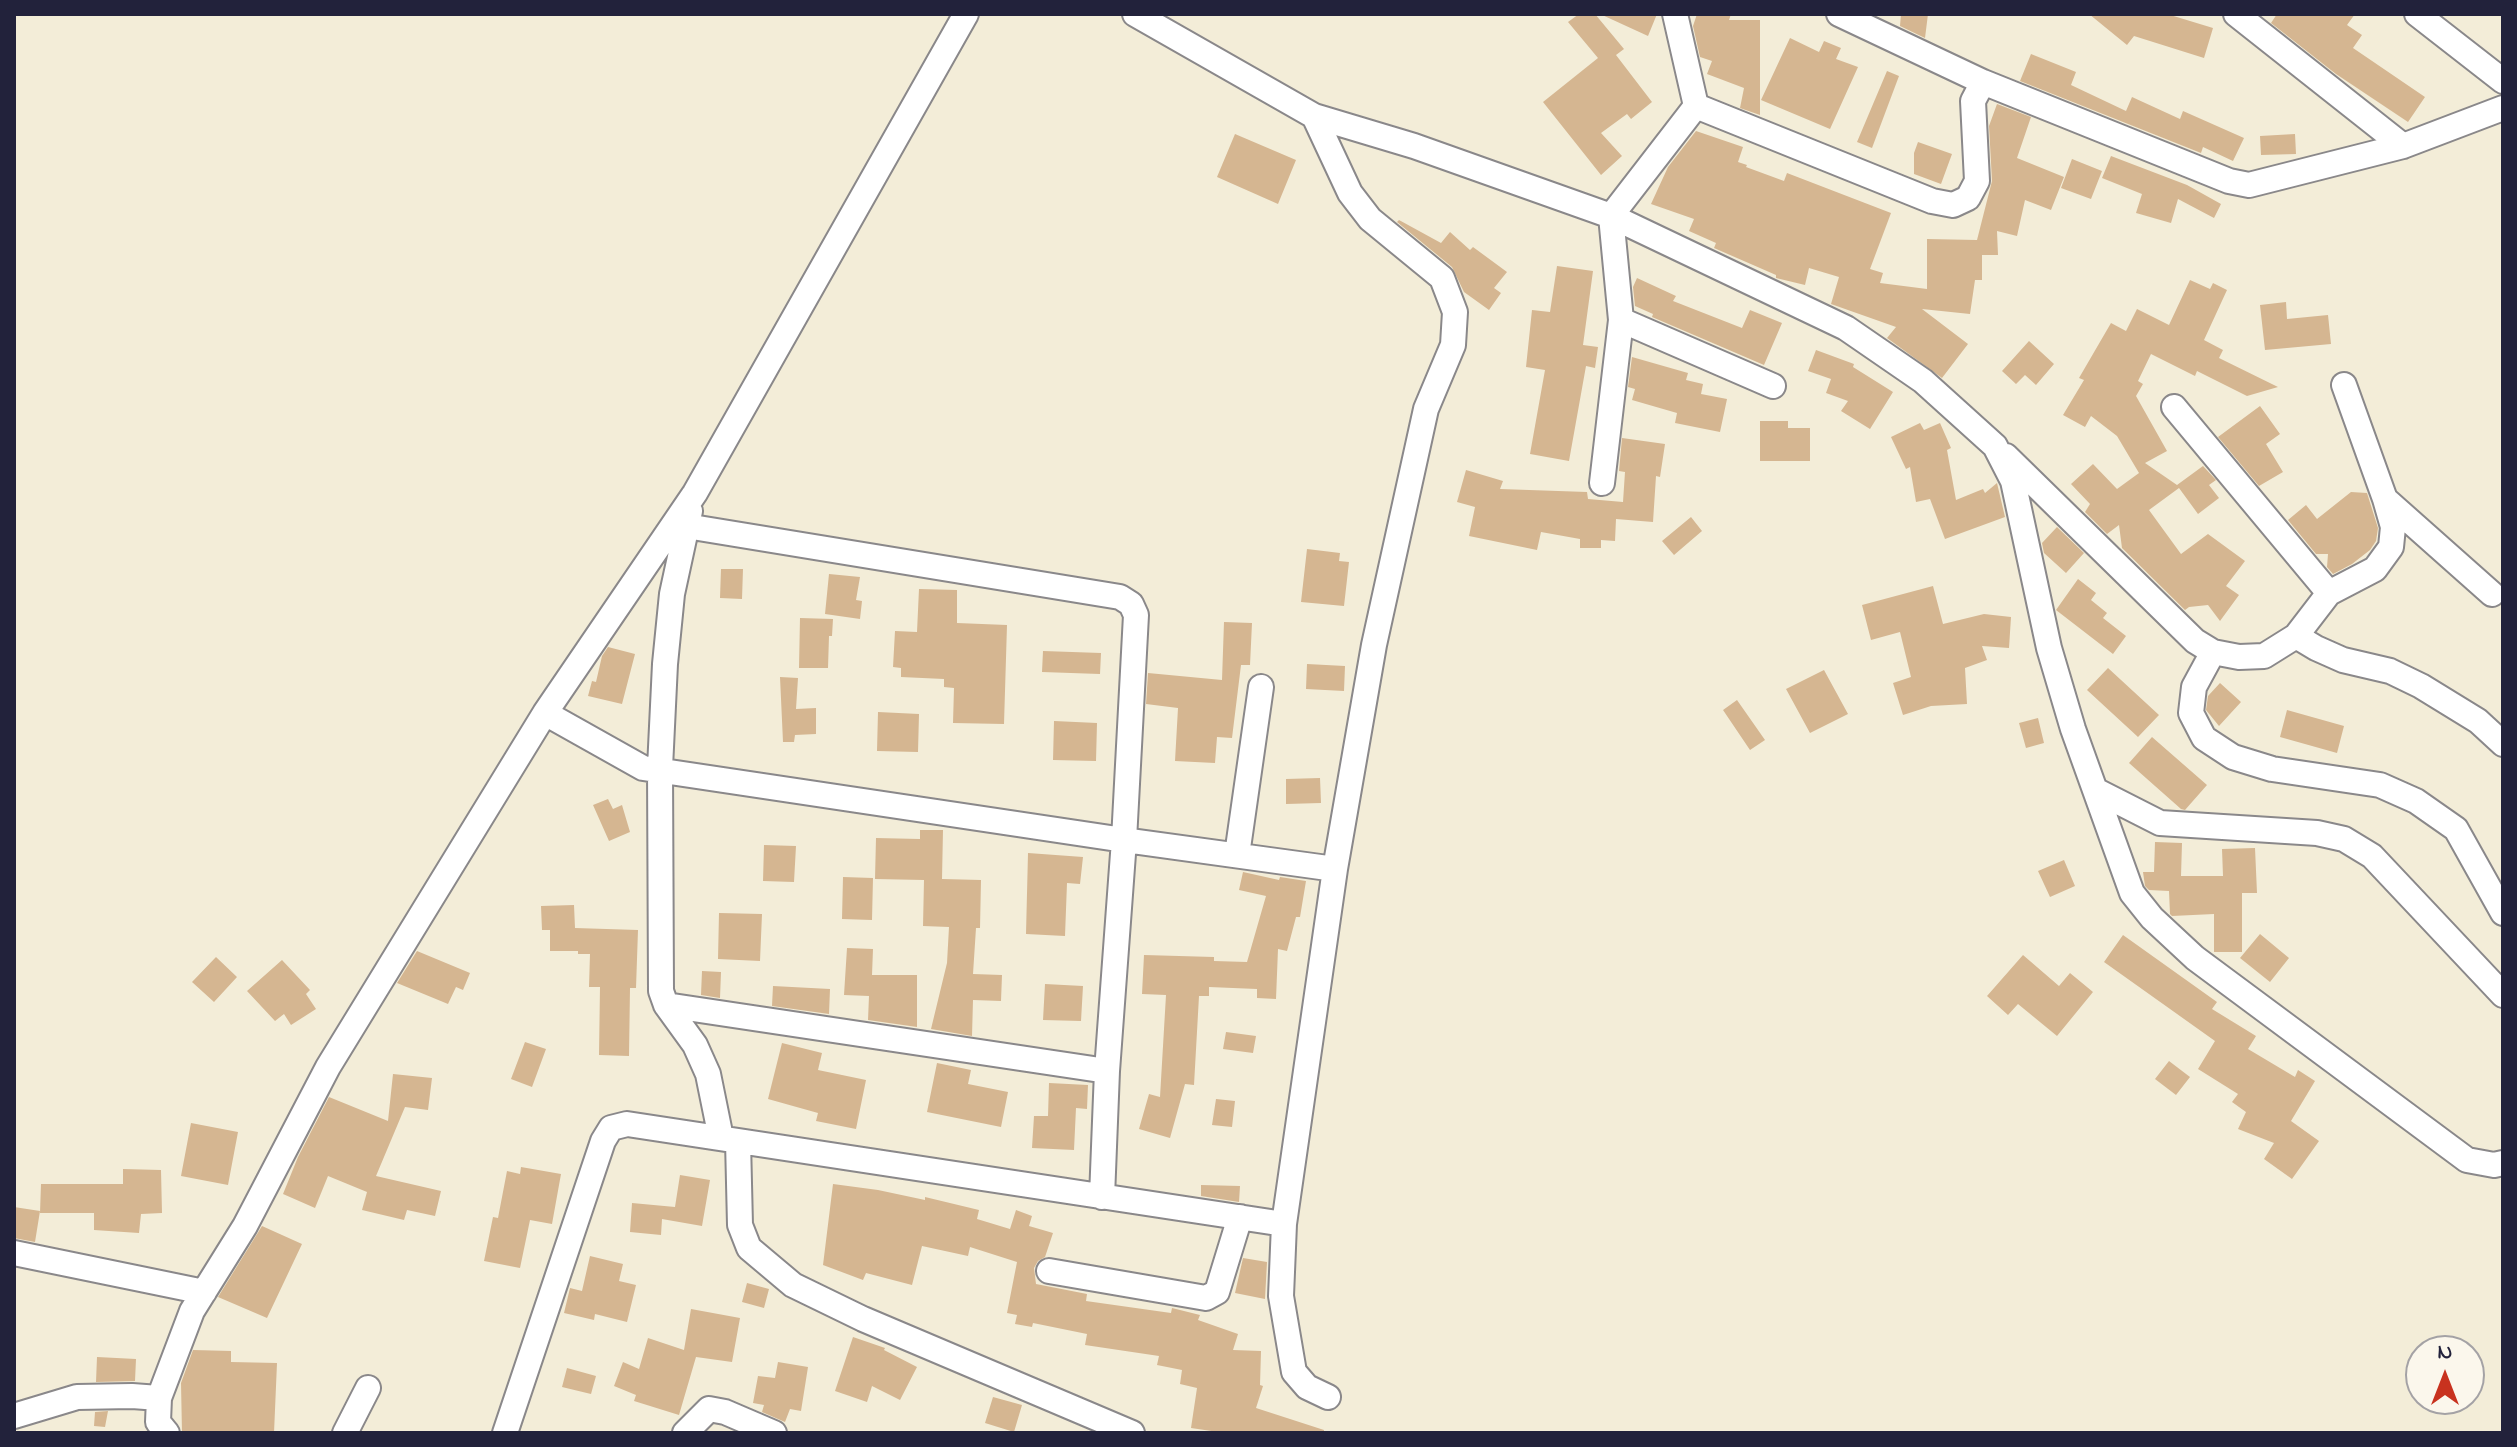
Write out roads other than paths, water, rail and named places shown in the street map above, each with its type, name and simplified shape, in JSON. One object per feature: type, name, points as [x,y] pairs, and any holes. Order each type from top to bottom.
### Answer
[{"type":"street","points":[[167,1433],[158,1422],[159,1398],[192,1311],[245,1226],[328,1067],[545,713],[695,493],[966,14]]},
{"type":"street","points":[[1135,14],[1314,116],[1414,146],[1611,216],[1846,328],[1923,381],[1995,446],[2195,641],[2213,652],[2239,657],[2264,656],[2296,636],[2329,593],[2375,569],[2391,547],[2393,527],[2385,499],[2344,385]]},
{"type":"street","points":[[1675,14],[1696,106]]},
{"type":"street","points":[[1839,14],[1983,82],[2229,181],[2249,185],[2403,146],[2503,108]]},
{"type":"street","points":[[2236,14],[2403,146]]},
{"type":"street","points":[[2417,14],[2503,81]]},
{"type":"street","points":[[1696,106],[1932,201],[1953,205],[1968,198],[1977,181],[1973,101],[1983,82]]},
{"type":"street","points":[[1602,483],[1621,320],[1611,216],[1696,106]]},
{"type":"street","points":[[1314,116],[1350,193],[1370,219],[1442,278],[1455,312],[1453,345],[1426,409],[1374,645],[1335,869],[1284,1224],[1281,1296],[1294,1372],[1307,1387],[1328,1397]]},
{"type":"street","points":[[1621,320],[1773,386]]},
{"type":"street","points":[[2174,407],[2329,593]]},
{"type":"street","points":[[1995,446],[2013,481],[2049,648],[2073,729],[2132,893],[2152,918],[2195,958],[2467,1160],[2494,1165],[2503,1163]]},
{"type":"street","points":[[695,493],[672,594],[665,664],[660,768],[661,991],[666,1005],[695,1045],[708,1074],[730,1140],[740,1225],[749,1248],[793,1285],[863,1319],[1132,1433]]},
{"type":"street","points":[[2385,499],[2492,594]]},
{"type":"street","points":[[686,526],[1120,597],[1131,604],[1136,615],[1102,1197]]},
{"type":"street","points":[[2296,636],[2343,660],[2390,671],[2421,686],[2478,721],[2503,744]]},
{"type":"street","points":[[2213,652],[2194,687],[2191,713],[2204,738],[2233,757],[2272,769],[2380,785],[2416,801],[2456,829],[2503,913]]},
{"type":"street","points":[[1237,855],[1261,687]]},
{"type":"street","points":[[545,713],[643,768],[660,768],[1124,840],[1335,869]]},
{"type":"street","points":[[2097,791],[2160,823],[2317,833],[2344,839],[2372,856],[2503,995]]},
{"type":"street","points":[[666,1005],[1107,1071]]},
{"type":"street","points":[[505,1433],[603,1141],[611,1128],[627,1124],[1284,1224]]},
{"type":"street","points":[[1049,1271],[1206,1298],[1217,1292],[1240,1217]]},
{"type":"street","points":[[14,1253],[204,1292]]},
{"type":"street","points":[[345,1433],[368,1388]]},
{"type":"street","points":[[14,1416],[77,1397],[159,1398]]},
{"type":"street","points":[[685,1433],[709,1409],[725,1412],[774,1433]]}]
